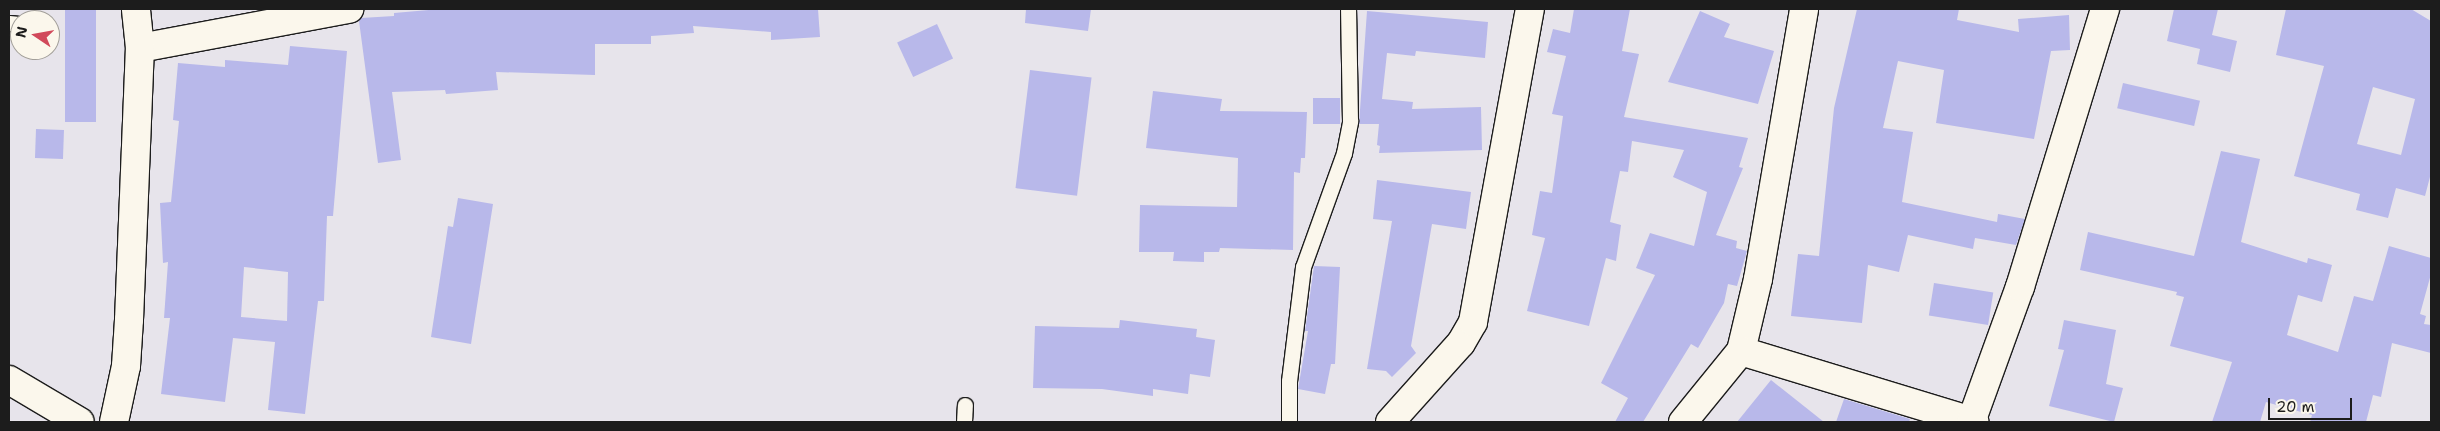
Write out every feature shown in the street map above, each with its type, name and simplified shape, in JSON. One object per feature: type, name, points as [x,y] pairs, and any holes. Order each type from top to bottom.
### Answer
[{"type":"street","points":[[114,422],[128,338],[140,48],[136,9]]},
{"type":"street","points":[[140,48],[291,15],[349,9]]},
{"type":"street","points":[[1390,422],[1461,343],[1473,322],[1530,9]]},
{"type":"street","points":[[1683,422],[1741,351],[1758,279],[1804,9]]},
{"type":"street","points":[[1741,351],[1972,421],[2020,287],[2105,9]]},
{"type":"street","points":[[9,380],[80,422]]},
{"type":"lane","points":[[1289,422],[1289,381],[1303,267],[1344,154],[1350,121],[1348,9]]},
{"type":"lane","points":[[964,422],[965,406]]},
{"type":"building","points":[[65,9],[96,9],[96,122],[65,122]]},
{"type":"building","points":[[440,9],[818,9],[820,37],[771,40],[771,32],[693,26],[694,33],[651,36],[651,44],[595,44],[595,75],[496,72],[498,90],[446,94],[445,90],[392,92],[401,160],[378,163],[359,21],[361,18],[394,16],[394,13]]},
{"type":"building","points":[[1026,9],[1091,9],[1088,31],[1025,23]]},
{"type":"building","points":[[1574,9],[1630,9],[1622,51],[1639,54],[1624,117],[1748,138],[1739,167],[1743,168],[1716,235],[1737,241],[1736,248],[1747,251],[1737,286],[1728,284],[1724,303],[1698,348],[1691,344],[1643,422],[1615,422],[1628,398],[1601,383],[1655,275],[1636,268],[1650,233],[1694,246],[1707,192],[1673,177],[1684,150],[1632,141],[1628,172],[1620,171],[1610,222],[1621,225],[1616,261],[1606,258],[1589,326],[1527,311],[1545,238],[1532,235],[1540,191],[1552,193],[1563,116],[1552,114],[1566,56],[1547,52],[1553,29],[1570,33]]},
{"type":"building","points":[[1857,9],[1959,9],[1957,20],[2019,32],[2018,19],[2069,15],[2070,50],[2051,51],[2034,139],[1936,123],[1944,70],[1898,61],[1883,128],[1913,132],[1902,202],[1997,222],[1998,214],[2025,219],[2016,245],[1975,238],[1973,249],[1908,235],[1899,272],[1868,265],[1862,323],[1791,316],[1798,254],[1819,256],[1834,108]]},
{"type":"building","points":[[2174,9],[2218,9],[2212,35],[2237,41],[2230,72],[2197,64],[2200,49],[2167,41]]},
{"type":"building","points":[[2286,9],[2411,9],[2431,21],[2431,173],[2425,196],[2396,188],[2388,218],[2356,210],[2360,194],[2294,176],[2324,66],[2276,55]],"holes":[[[2373,87],[2415,99],[2401,155],[2357,144]]]},
{"type":"building","points":[[1367,11],[1488,22],[1485,58],[1416,51],[1415,56],[1387,53],[1382,99],[1413,102],[1412,109],[1481,107],[1482,150],[1379,153],[1380,146],[1377,145],[1379,124],[1359,124]]},
{"type":"building","points":[[1700,11],[1730,24],[1724,37],[1774,51],[1758,104],[1668,82]]},
{"type":"building","points":[[937,24],[953,58],[913,77],[897,43]]},
{"type":"building","points":[[290,46],[347,51],[333,216],[327,216],[324,301],[318,301],[305,414],[268,410],[275,342],[233,338],[225,402],[161,394],[170,318],[164,318],[168,262],[163,263],[160,203],[171,202],[179,121],[173,120],[178,63],[225,67],[225,60],[288,65]],"holes":[[[244,267],[288,272],[287,321],[241,317]]]},
{"type":"building","points":[[1030,70],[1092,78],[1077,196],[1015,188]]},
{"type":"building","points":[[2123,83],[2200,101],[2194,126],[2117,108]]},
{"type":"building","points":[[1153,91],[1222,99],[1220,111],[1307,112],[1305,158],[1301,158],[1300,173],[1294,172],[1293,250],[1220,248],[1219,252],[1204,252],[1204,262],[1173,261],[1174,252],[1139,252],[1140,205],[1237,207],[1238,158],[1146,148]]},
{"type":"building","points":[[1313,98],[1340,98],[1340,124],[1313,124]]},
{"type":"building","points":[[36,129],[64,130],[63,159],[35,158]]},
{"type":"building","points":[[2221,151],[2260,159],[2241,242],[2307,263],[2308,258],[2332,265],[2322,302],[2298,295],[2287,335],[2338,352],[2354,296],[2373,301],[2389,246],[2431,258],[2431,274],[2420,314],[2426,316],[2424,324],[2431,325],[2431,353],[2392,343],[2381,397],[2373,395],[2366,422],[2310,422],[2312,415],[2266,402],[2260,422],[2212,422],[2232,362],[2170,346],[2184,297],[2176,295],[2177,292],[2080,270],[2088,232],[2194,256]]},
{"type":"building","points":[[1377,180],[1471,192],[1466,229],[1432,224],[1411,346],[1416,353],[1392,377],[1386,371],[1367,369],[1392,221],[1373,219]]},
{"type":"building","points":[[458,198],[493,204],[471,344],[431,337],[448,226],[453,227]]},
{"type":"building","points":[[1314,266],[1340,267],[1335,364],[1331,364],[1325,394],[1298,389],[1308,331],[1305,331]]},
{"type":"building","points":[[1934,283],[1993,292],[1988,325],[1929,316]]},
{"type":"building","points":[[1120,320],[1197,329],[1196,337],[1215,340],[1210,377],[1190,374],[1188,394],[1153,389],[1153,396],[1102,389],[1033,388],[1035,326],[1119,328]]},
{"type":"building","points":[[2064,320],[2116,330],[2106,384],[2123,388],[2114,422],[2049,406],[2064,350],[2058,349]]},
{"type":"building","points":[[1771,380],[1824,422],[1737,422]]},
{"type":"building","points":[[1844,399],[1910,419],[1909,422],[1836,422]]}]
